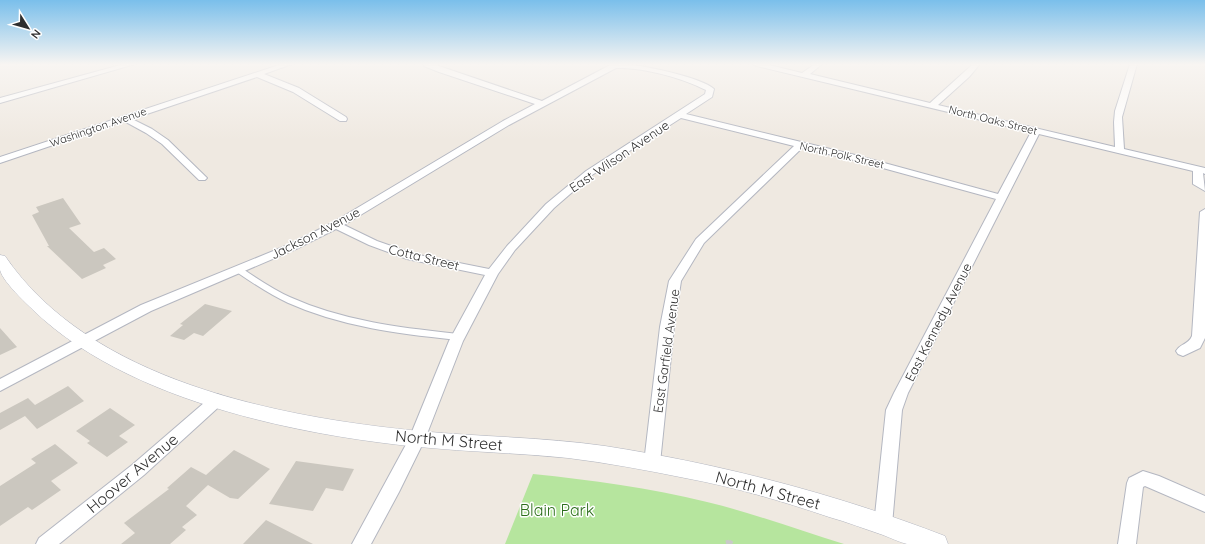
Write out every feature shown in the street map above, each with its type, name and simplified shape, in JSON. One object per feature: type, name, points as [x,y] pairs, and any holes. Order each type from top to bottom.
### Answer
[{"type":"street","points":[[0,101],[41,89]]},
{"type":"street","name":"Washington Avenue","points":[[0,160],[210,89]]},
{"type":"street","points":[[295,89],[343,119]]},
{"type":"street","points":[[499,89],[542,104]]},
{"type":"street","name":"Jackson Avenue","points":[[0,386],[146,308],[292,247],[336,225],[488,134],[570,89]]},
{"type":"street","name":"East Wilson Avenue","points":[[361,544],[393,487],[417,439],[458,337],[492,273],[528,228],[570,189],[616,155],[645,138],[709,95],[710,89]]},
{"type":"street","name":"North Oaks Street","points":[[863,89],[1202,170]]},
{"type":"street","points":[[932,106],[949,89]]},
{"type":"street","points":[[1119,151],[1121,137],[1118,123],[1119,113],[1126,89]]},
{"type":"street","name":"North Polk Street","points":[[680,115],[719,126],[859,158],[1002,198]]},
{"type":"street","points":[[124,118],[150,131],[165,142],[202,178]]},
{"type":"street","name":"East Kennedy Avenue","points":[[883,525],[894,410],[901,393],[1036,131]]},
{"type":"street","name":"East Garfield Avenue","points":[[652,463],[667,327],[675,281],[700,241],[800,145]]},
{"type":"street","points":[[1202,170],[1198,184],[1205,188]]},
{"type":"street","points":[[1183,351],[1195,345],[1199,336],[1205,212]]},
{"type":"street","name":"Cotta Street","points":[[336,225],[373,243],[411,257],[492,273]]},
{"type":"street","name":"North M Street","points":[[1,264],[33,301],[82,341],[133,370],[217,400],[268,415],[320,425],[417,439],[558,449],[652,463],[749,484],[818,503],[937,544]]},
{"type":"street","name":"Hoover Avenue","points":[[45,544],[138,470],[217,400]]},
{"type":"street","points":[[1127,544],[1135,483],[1143,478],[1205,504]]},
{"type":"lane","points":[[238,270],[254,282],[292,301],[332,316],[413,332],[458,337]]},
{"type":"path","points":[[728,544],[727,540],[734,544]]},
{"type":"green space","name":"Blain Park","points":[[533,474],[620,485],[686,497],[741,511],[844,544],[505,544]]},
{"type":"building","points":[[63,198],[81,224],[69,228],[94,252],[104,248],[116,259],[103,265],[106,268],[82,279],[47,246],[49,246],[32,215],[39,212],[36,207]]},
{"type":"building","points":[[205,304],[232,311],[203,336],[194,333],[184,340],[170,336],[183,325],[180,324]]},
{"type":"building","points":[[0,328],[17,347],[0,355]]},
{"type":"building","points":[[68,386],[84,401],[37,429],[25,416],[0,430],[0,413],[28,398],[35,405]]},
{"type":"building","points":[[110,408],[135,425],[119,436],[128,442],[107,457],[87,443],[90,441],[76,431]]},
{"type":"building","points":[[55,444],[78,463],[51,481],[61,490],[32,510],[28,507],[0,526],[0,486],[36,463],[31,459]]},
{"type":"building","points":[[234,450],[270,469],[238,499],[230,498],[208,485],[186,506],[197,515],[182,527],[186,530],[170,544],[121,544],[135,533],[124,523],[169,489],[167,488],[191,467],[206,475]]},
{"type":"building","points":[[296,461],[354,469],[343,491],[326,488],[313,511],[269,504]]},
{"type":"building","points":[[266,520],[313,544],[243,544]]}]
